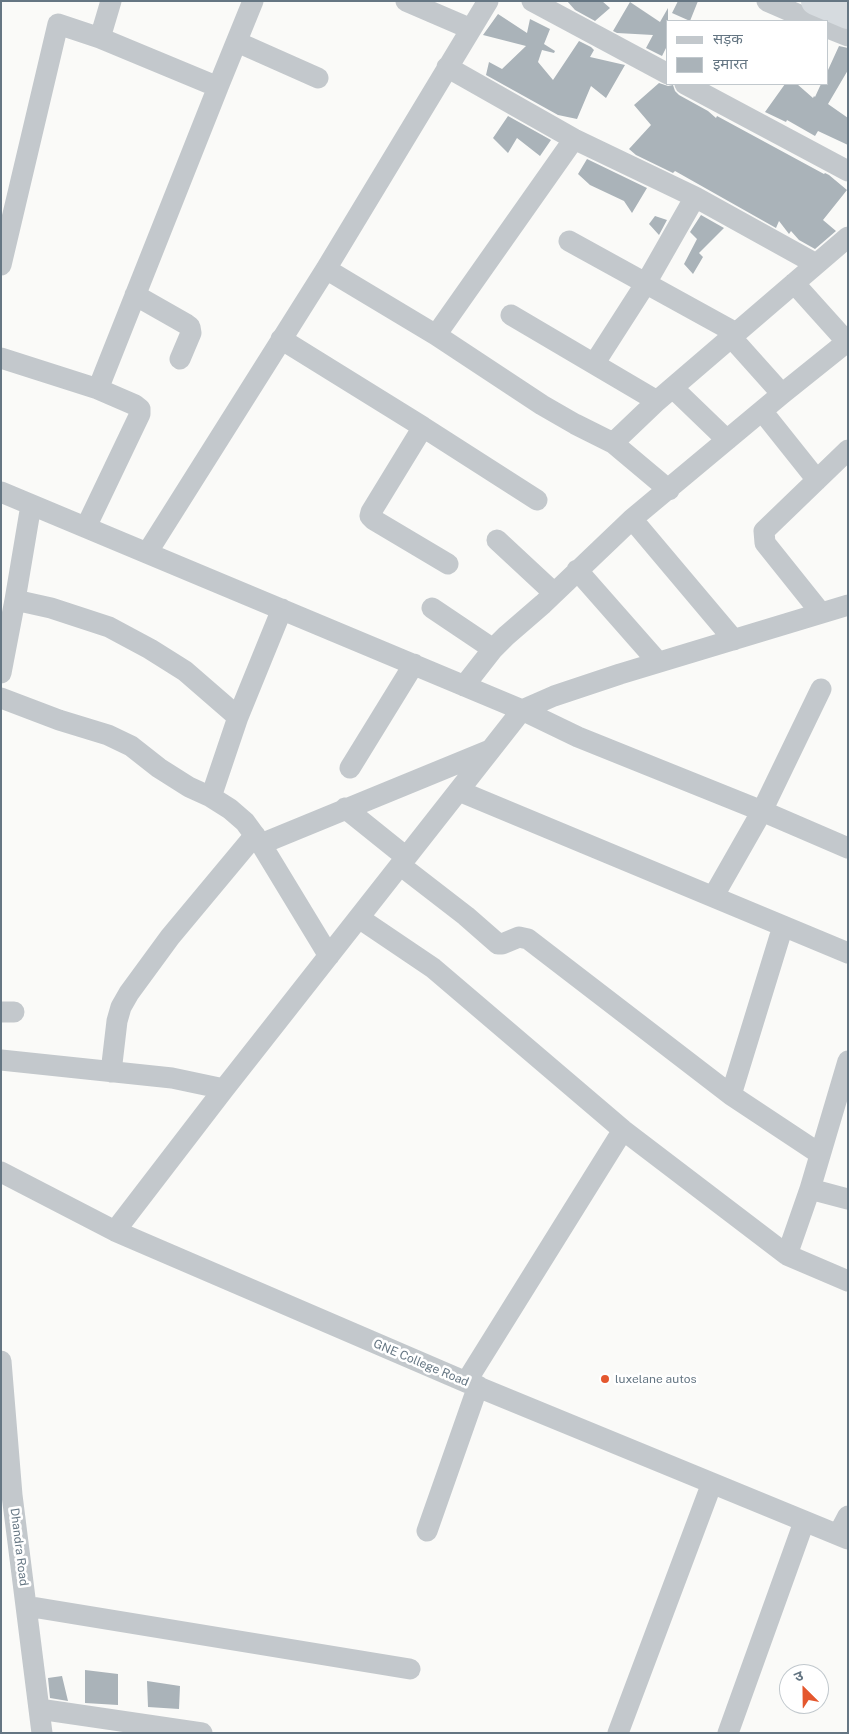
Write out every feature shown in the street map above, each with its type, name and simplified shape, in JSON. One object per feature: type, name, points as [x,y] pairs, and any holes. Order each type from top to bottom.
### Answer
[{"type":"highway","points":[[815,1],[848,15]]},
{"type":"street","points":[[100,38],[111,1]]},
{"type":"street","points":[[406,1],[471,28]]},
{"type":"street","points":[[147,552],[326,269],[488,1]]},
{"type":"street","points":[[532,1],[666,73]]},
{"type":"street","points":[[768,1],[811,20]]},
{"type":"street","points":[[98,389],[236,42],[247,3]]},
{"type":"street","points":[[1,265],[58,24],[100,38],[218,86]]},
{"type":"street","points":[[829,28],[848,36]]},
{"type":"street","points":[[236,42],[318,78]]},
{"type":"street","points":[[447,68],[574,139],[695,197],[816,264]]},
{"type":"street","points":[[688,85],[848,171]]},
{"type":"street","points":[[436,336],[574,139]]},
{"type":"street","points":[[594,364],[646,283],[695,197]]},
{"type":"street","points":[[613,443],[665,395],[848,237]]},
{"type":"street","points":[[569,241],[646,283],[734,335],[782,394]]},
{"type":"street","points":[[326,269],[542,404],[575,424],[613,443],[669,490]]},
{"type":"street","points":[[464,686],[493,649],[632,520],[762,410],[848,342],[794,283]]},
{"type":"street","points":[[135,295],[190,327],[191,333],[180,359]]},
{"type":"street","points":[[511,315],[594,364],[665,395],[727,440]]},
{"type":"street","points":[[281,339],[537,500]]},
{"type":"street","points":[[1,358],[98,389],[136,405],[140,409],[140,414],[86,527]]},
{"type":"street","points":[[762,410],[817,480]]},
{"type":"street","points":[[423,427],[370,516],[448,564]]},
{"type":"street","points":[[820,613],[766,543],[763,536],[768,526],[848,450]]},
{"type":"street","points":[[1,492],[414,664],[522,710],[578,737],[762,811],[848,848]]},
{"type":"street","points":[[1,673],[31,505]]},
{"type":"street","points":[[632,520],[734,640]]},
{"type":"street","points":[[497,540],[554,593]]},
{"type":"street","points":[[578,570],[658,662]]},
{"type":"street","points":[[15,600],[51,608],[109,628],[150,649],[185,671],[238,717]]},
{"type":"street","points":[[115,1231],[224,1089],[522,710],[554,696],[658,662],[848,605]]},
{"type":"street","points":[[432,608],[493,649]]},
{"type":"street","points":[[211,798],[238,717],[282,609]]},
{"type":"street","points":[[350,768],[414,664]]},
{"type":"street","points":[[713,897],[762,811],[821,689]]},
{"type":"street","points":[[1,698],[58,720],[108,735],[131,746],[159,768],[230,809],[245,822],[258,840],[329,956]]},
{"type":"street","points":[[111,1072],[117,1021],[121,1007],[129,993],[170,937],[258,840],[345,808],[490,750]]},
{"type":"street","points":[[459,791],[848,953]]},
{"type":"street","points":[[345,808],[498,944],[519,937],[528,939],[732,1095],[820,1154]]},
{"type":"street","points":[[359,918],[433,968],[623,1130],[787,1255],[848,1281]]},
{"type":"street","points":[[732,1095],[783,926]]},
{"type":"street","points":[[1,1060],[172,1078],[224,1089]]},
{"type":"street","points":[[787,1255],[844,1086],[848,1061]]},
{"type":"street","points":[[427,1531],[472,1384],[623,1130]]},
{"type":"street","name":"GNE College Road","points":[[1,1172],[115,1231],[472,1384],[843,1537]]},
{"type":"street","points":[[810,1189],[848,1199]]},
{"type":"street","name":"Dhandra Road","points":[[1,1361],[12,1495],[42,1733]]},
{"type":"street","points":[[618,1733],[712,1483]]},
{"type":"street","points":[[843,1537],[848,1516]]},
{"type":"street","points":[[728,1733],[804,1522]]},
{"type":"street","points":[[26,1606],[410,1669]]},
{"type":"street","points":[[39,1709],[202,1733]]},
{"type":"building","points":[[567,1],[602,1],[610,8],[595,21],[575,10]]},
{"type":"building","points":[[678,1],[698,1],[690,20],[672,13]]},
{"type":"building","points":[[630,2],[660,22],[668,8],[666,48],[662,56],[646,48],[653,35],[617,33],[613,31]]},
{"type":"building","points":[[498,14],[527,33],[530,19],[550,29],[544,44],[555,51],[554,53],[542,50],[538,62],[553,80],[579,41],[594,50],[590,57],[625,65],[606,98],[591,86],[577,119],[558,115],[486,75],[489,62],[502,69],[526,46],[483,35]]},
{"type":"building","points":[[839,46],[848,48],[848,70],[828,104],[848,118],[848,145],[818,131],[815,136],[787,120],[786,122],[765,112],[784,85],[798,85],[813,98],[815,97],[821,85],[829,85],[829,68]]},
{"type":"building","points":[[659,83],[668,86],[673,85],[679,95],[708,111],[716,118],[717,116],[829,175],[847,190],[823,220],[836,231],[815,249],[799,240],[791,231],[789,234],[779,221],[776,228],[675,171],[673,173],[636,155],[629,149],[651,125],[634,105]]},
{"type":"building","points":[[508,116],[551,140],[540,156],[517,138],[508,153],[493,138]]},
{"type":"building","points":[[587,159],[647,188],[632,213],[624,201],[590,185],[578,174]]},
{"type":"building","points":[[701,215],[724,228],[699,253],[703,257],[693,274],[684,264],[697,239],[690,232]]},
{"type":"building","points":[[655,216],[667,220],[659,235],[649,224]]},
{"type":"building","points":[[85,1670],[118,1674],[118,1705],[85,1703]]},
{"type":"building","points":[[62,1676],[68,1701],[50,1698],[48,1678]]},
{"type":"building","points":[[147,1681],[180,1686],[179,1709],[148,1707]]},
{"type":"place","name":"luxelane autos","points":[[605,1379]]}]
